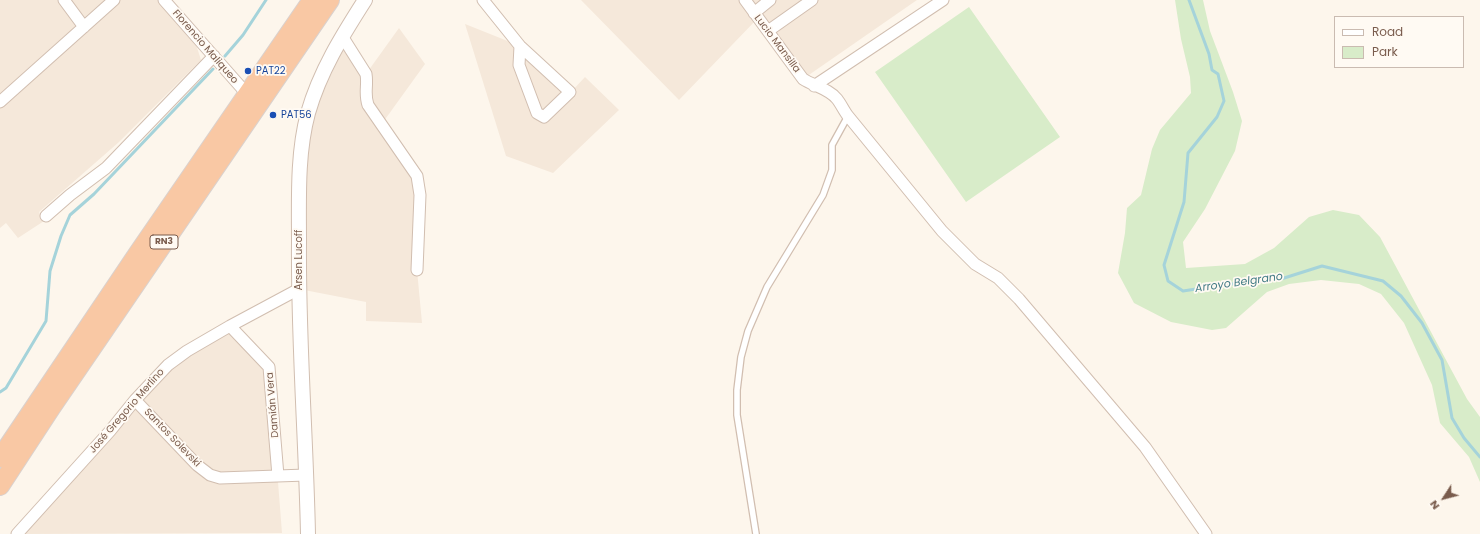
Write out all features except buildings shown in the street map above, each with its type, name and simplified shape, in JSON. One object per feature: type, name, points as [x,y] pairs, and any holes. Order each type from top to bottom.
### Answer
[{"type":"highway","name":"RN3","points":[[0,458],[312,0]]},
{"type":"highway","name":"RN3","points":[[0,486],[55,402],[330,0]]},
{"type":"street","points":[[64,0],[84,27]]},
{"type":"street","points":[[0,102],[114,0]]},
{"type":"street","name":"Florencio Maliqueo","points":[[164,0],[247,94]]},
{"type":"street","name":"Arsen Lucoff","points":[[308,534],[299,289],[299,172],[304,132],[318,84],[342,36],[365,0]]},
{"type":"street","points":[[483,0],[520,46],[570,92],[544,117],[537,113],[519,65],[520,46]]},
{"type":"street","name":"Lucio Mansilla","points":[[745,0],[803,79],[814,86],[829,92],[837,98],[848,116],[942,231],[975,264],[998,278],[1019,299],[1145,447],[1206,534]]},
{"type":"street","points":[[754,13],[770,0]]},
{"type":"street","points":[[768,31],[812,0]]},
{"type":"street","points":[[814,86],[943,0]]},
{"type":"street","points":[[342,36],[366,74],[367,80],[365,97],[368,105],[417,176],[420,195],[417,270]]},
{"type":"street","points":[[46,216],[70,195],[106,168],[214,56]]},
{"type":"street","name":"José Gregorio Merlino","points":[[17,534],[110,431],[135,400],[168,365],[187,351],[230,326],[299,289]]},
{"type":"street","name":"Damián Vera","points":[[230,326],[269,367],[278,476]]},
{"type":"street","name":"Santos Solevski","points":[[135,400],[196,465],[210,475],[220,478],[306,475]]},
{"type":"lane","points":[[756,534],[737,415],[737,390],[740,357],[750,325],[767,286],[823,195],[832,170],[832,144],[848,116]]},
{"type":"shaded area","points":[[0,0],[164,0],[192,32],[201,60],[119,142],[39,212],[44,221],[18,238],[6,223],[0,228]]},
{"type":"shaded area","points":[[581,0],[917,0],[803,79],[758,18],[679,100]]},
{"type":"shaded area","points":[[465,24],[520,46],[571,92],[585,77],[619,110],[553,173],[506,156]]},
{"type":"shaded area","points":[[399,28],[425,64],[381,125],[417,176],[417,270],[422,323],[366,321],[366,302],[299,289],[304,132],[342,36],[366,74]]},
{"type":"shaded area","points":[[230,326],[269,367],[282,533],[17,534],[168,365]]},
{"type":"green space","points":[[1175,0],[1203,0],[1210,31],[1233,92],[1242,121],[1235,151],[1205,209],[1183,242],[1186,268],[1245,264],[1274,248],[1309,217],[1333,210],[1359,215],[1380,237],[1467,399],[1480,417],[1480,482],[1469,457],[1440,423],[1432,385],[1404,323],[1381,294],[1359,284],[1321,280],[1289,284],[1267,292],[1226,328],[1212,330],[1171,322],[1134,303],[1118,273],[1125,233],[1127,208],[1141,195],[1152,149],[1160,130],[1191,93],[1190,77],[1181,39]]},
{"type":"green space","points":[[969,7],[1060,137],[966,202],[875,72]]},
{"type":"waterway","points":[[225,56],[243,35],[266,0]]},
{"type":"waterway","name":"Arroyo Belgrano","points":[[1189,0],[1209,54],[1212,70],[1218,74],[1224,101],[1217,117],[1188,153],[1184,202],[1164,265],[1168,281],[1183,291],[1222,285],[1281,279],[1322,266],[1383,281],[1401,296],[1422,323],[1442,360],[1452,418],[1464,438],[1480,457]]},
{"type":"waterway","points":[[0,392],[6,388],[46,321],[50,271],[61,236],[70,215],[94,194],[213,69]]},
{"type":"place","name":"PAT22","points":[[248,71]]},
{"type":"place","name":"PAT56","points":[[273,115]]}]
